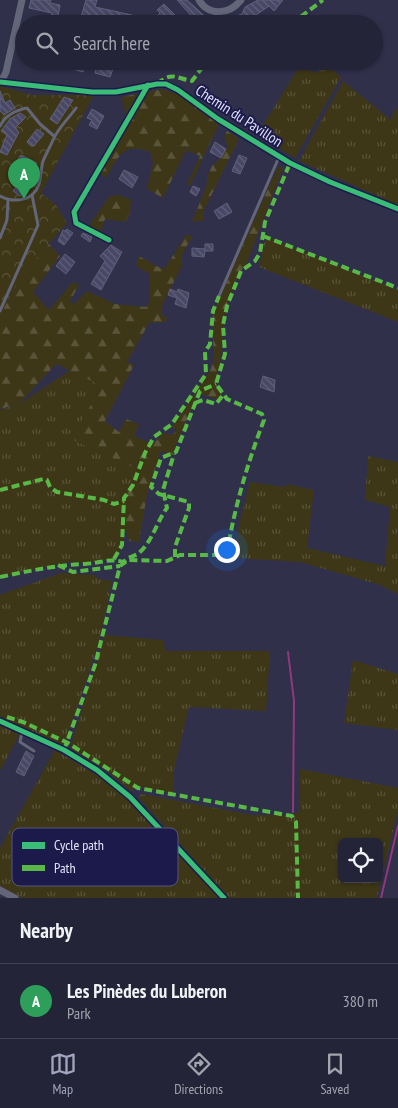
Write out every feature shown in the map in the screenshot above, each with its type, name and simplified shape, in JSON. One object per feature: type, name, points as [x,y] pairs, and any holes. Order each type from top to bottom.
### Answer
[{"type":"street","points":[[19,15],[22,0]]},
{"type":"street","points":[[199,0],[205,7],[221,12],[236,7],[241,0]]},
{"type":"street","points":[[1,82],[6,72],[15,32]]},
{"type":"street","name":"Chemin du Pavillon","points":[[1,82],[92,92],[116,92],[148,85],[166,84],[279,157],[330,182],[398,209]]},
{"type":"street","points":[[109,240],[76,223],[74,212],[148,85]]},
{"type":"street","points":[[0,721],[81,760],[130,797],[159,828]]},
{"type":"street","points":[[178,849],[224,898]]},
{"type":"street","points":[[0,890],[15,898]]},
{"type":"lane","points":[[0,126],[6,117],[27,108],[40,124],[54,136]]},
{"type":"lane","points":[[0,196],[8,200],[18,201],[32,194],[39,184],[43,162],[54,136],[76,108]]},
{"type":"lane","points":[[219,296],[279,157]]},
{"type":"lane","points":[[0,311],[38,225],[32,194]]},
{"type":"lane","points":[[0,238],[7,220],[8,200]]},
{"type":"lane","points":[[22,731],[20,742],[34,751]]},
{"type":"green space","points":[[297,70],[308,70],[317,73],[319,70],[333,70],[341,77],[295,158],[257,135]]},
{"type":"green space","points":[[343,81],[391,120],[395,109],[398,109],[398,205],[299,161]]},
{"type":"green space","points":[[0,86],[31,95],[94,95],[41,193],[56,205],[67,223],[22,275],[0,315]]},
{"type":"green space","points":[[163,89],[179,95],[219,124],[190,186],[187,184],[200,156],[186,150],[163,198],[147,189],[153,163],[150,152],[141,149],[127,150],[118,158],[106,178],[100,174],[129,124],[121,97]]},
{"type":"green space","points":[[227,131],[238,138],[237,143],[204,210],[204,221],[192,222],[212,166],[221,158],[228,147],[224,136]]},
{"type":"green space","points":[[278,166],[283,168],[246,265],[239,273],[225,314],[220,364],[215,382],[222,394],[220,400],[198,393],[175,447],[174,455],[161,451],[147,494],[139,542],[129,541],[126,529],[126,490],[136,481],[135,468],[71,439],[102,386],[56,364],[19,404],[0,409],[0,315],[22,275],[49,244],[60,256],[33,292],[49,310],[73,282],[79,285],[70,301],[74,304],[87,291],[115,304],[146,307],[150,301],[150,274],[136,266],[139,256],[160,268],[165,268],[187,234],[192,237],[181,256],[182,266],[163,303],[161,314],[167,318],[166,322],[149,323],[127,362],[134,365],[105,421],[119,432],[126,419],[139,424],[134,436],[153,444],[163,433],[172,435],[176,431],[172,427],[210,371],[213,362],[213,313]]},
{"type":"green space","points":[[120,195],[131,200],[130,214],[125,222],[105,219],[100,233],[88,227],[110,196]]},
{"type":"green space","points":[[266,236],[398,290],[398,322],[259,267]]},
{"type":"green space","points":[[71,370],[102,386],[74,439],[135,468],[136,481],[126,490],[126,526],[123,543],[115,558],[87,563],[69,562],[0,577],[0,410],[19,404]]},
{"type":"green space","points":[[368,456],[398,462],[398,594],[380,585],[300,562],[234,558],[239,525],[250,482],[285,487],[287,484],[314,490],[307,548],[385,566],[390,507],[365,500]]},
{"type":"green space","points":[[61,573],[94,575],[99,579],[112,581],[99,642],[65,744],[60,745],[0,718],[0,595]]},
{"type":"green space","points":[[105,635],[163,640],[166,651],[270,651],[266,711],[189,707],[173,774],[174,794],[138,786],[131,791],[104,769],[70,748]]},
{"type":"green space","points":[[353,660],[398,674],[398,730],[344,723]]},
{"type":"green space","points":[[0,725],[20,733],[0,771]]},
{"type":"green space","points":[[55,750],[105,780],[128,800],[154,828],[12,828],[12,886],[178,886],[178,853],[220,898],[21,898],[0,886],[0,848]]},
{"type":"green space","points":[[300,769],[398,788],[398,811],[383,873],[383,838],[338,838],[338,883],[381,883],[377,898],[229,898],[178,841],[178,828],[166,828],[138,797],[141,794],[252,815],[293,815],[299,811]]},
{"type":"building","points":[[31,0],[51,0],[50,3],[60,5],[58,15],[51,15],[52,13],[29,8]]},
{"type":"building","points":[[86,0],[97,0],[95,7],[132,15],[82,15]]},
{"type":"building","points":[[177,0],[187,0],[204,15],[190,15]]},
{"type":"building","points":[[258,0],[283,0],[274,11],[269,6],[256,15],[239,15],[242,14],[245,7]]},
{"type":"building","points":[[164,4],[175,15],[158,15],[160,13],[157,10]]},
{"type":"building","points":[[96,70],[113,70],[110,77],[95,73]]},
{"type":"building","points":[[0,91],[5,103],[10,100],[15,108],[4,115],[0,111]]},
{"type":"building","points":[[64,97],[73,100],[57,124],[50,119]]},
{"type":"building","points":[[92,109],[104,116],[97,129],[89,125],[92,120],[87,118]]},
{"type":"building","points":[[20,113],[26,117],[15,128],[19,132],[7,155],[0,152],[7,135],[1,131],[10,119]]},
{"type":"building","points":[[37,129],[44,134],[34,146],[31,146],[27,142]]},
{"type":"building","points":[[215,142],[226,149],[221,158],[210,152]]},
{"type":"building","points":[[21,155],[37,163],[32,171],[37,174],[30,188],[28,186],[20,196],[13,191],[19,183],[10,177],[17,169],[13,166]]},
{"type":"building","points":[[239,155],[247,158],[240,174],[232,171]]},
{"type":"building","points":[[124,170],[138,177],[132,188],[119,179]]},
{"type":"building","points":[[193,186],[200,189],[196,196],[190,192]]},
{"type":"building","points":[[227,203],[232,212],[219,219],[214,211]]},
{"type":"building","points":[[67,229],[73,233],[64,245],[58,241],[63,230]]},
{"type":"building","points":[[83,233],[92,237],[90,242],[81,236]]},
{"type":"building","points":[[205,244],[213,244],[213,251],[205,251],[204,257],[192,256],[192,248],[205,249]]},
{"type":"building","points":[[111,245],[122,252],[101,290],[91,284],[105,261],[100,256]]},
{"type":"building","points":[[65,254],[75,262],[66,274],[56,266]]},
{"type":"building","points":[[170,289],[177,292],[178,289],[189,293],[186,308],[175,304],[177,298],[168,295]]},
{"type":"building","points":[[263,376],[275,380],[274,392],[260,387]]},
{"type":"building","points":[[26,751],[34,756],[24,776],[16,772]]},
{"type":"waterway","points":[[288,652],[294,701],[293,812]]},
{"type":"waterway","points":[[381,898],[398,826]]},
{"type":"marked path","points":[[303,15],[323,0]]},
{"type":"marked path","points":[[157,84],[170,77],[192,81],[200,70]]},
{"type":"marked path","points":[[64,750],[95,665],[120,566],[128,560],[167,561],[180,555],[215,555],[224,553],[228,547],[243,482],[264,420],[262,414],[227,399],[216,384],[225,354],[223,325],[227,306],[241,271],[255,261],[260,253],[265,222],[290,163]]},
{"type":"marked path","points":[[263,236],[398,288]]},
{"type":"marked path","points":[[114,559],[122,545],[124,498],[133,485],[145,453],[154,437],[172,424],[206,374],[205,352],[210,344],[213,311],[219,296]]},
{"type":"marked path","points":[[175,557],[175,547],[189,508],[189,502],[159,494],[151,487],[161,458],[176,452],[200,391],[216,384]]},
{"type":"marked path","points":[[195,403],[203,400],[216,404],[223,395]]},
{"type":"marked path","points":[[0,577],[64,566],[109,561],[124,562],[138,554],[148,542],[167,508],[163,490],[174,454]]},
{"type":"marked path","points":[[0,490],[43,479],[47,480],[50,487],[57,492],[104,500],[114,504],[124,501]]},
{"type":"marked path","points":[[58,565],[73,572],[120,566]]},
{"type":"marked path","points":[[7,717],[23,722],[68,743],[138,788],[292,816],[296,822],[298,898]]},
{"type":"cycle path","points":[[0,82],[92,92],[116,92],[166,84],[178,90],[218,119],[290,163],[330,182],[398,209]]},
{"type":"cycle path","points":[[109,240],[76,223],[74,212],[148,85]]},
{"type":"cycle path","points":[[0,721],[64,750],[97,770],[130,797],[159,828]]},
{"type":"cycle path","points":[[178,849],[224,898]]},
{"type":"place","name":"Les Pinèdes du Luberon","points":[[24,199]]}]
